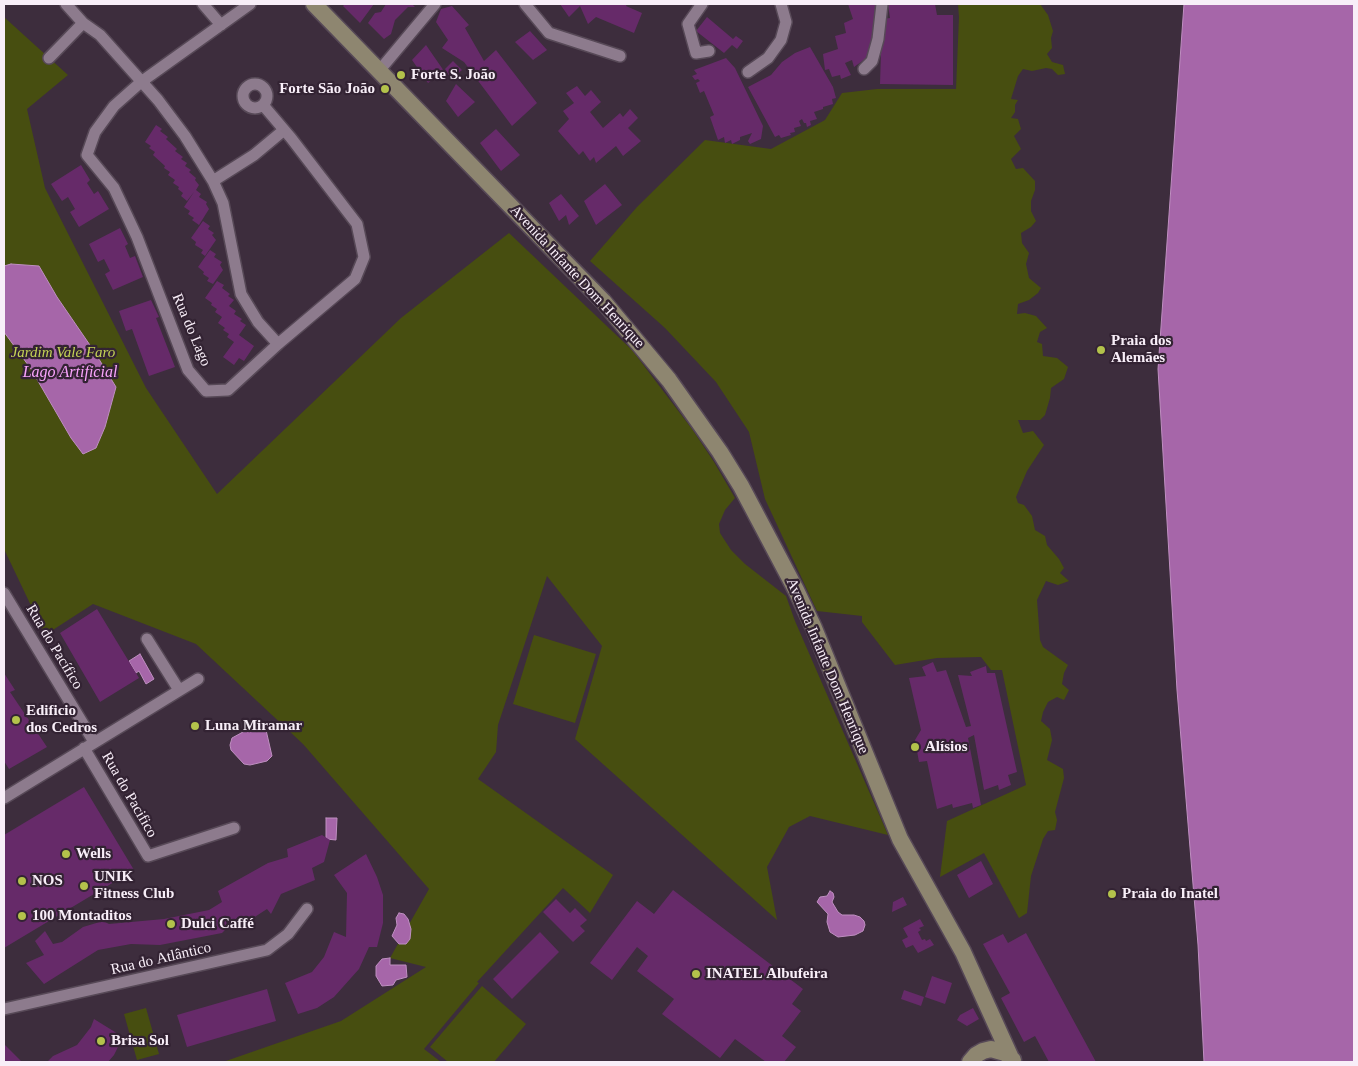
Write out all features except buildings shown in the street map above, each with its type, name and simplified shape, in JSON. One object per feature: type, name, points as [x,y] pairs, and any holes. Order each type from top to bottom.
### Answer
[{"type":"street","points":[[66,4],[83,23],[100,35],[158,100],[185,136],[213,181],[223,203],[241,294],[258,322],[278,344]]},
{"type":"street","points":[[202,4],[221,25]]},
{"type":"street","name":"Rua do Lago","points":[[250,4],[141,82],[114,106],[95,132],[87,155],[114,188],[137,237],[188,370],[206,391],[228,390],[278,344],[355,279],[364,257],[357,224],[263,105]]},
{"type":"street","name":"Avenida Infante Dom Henrique","points":[[314,4],[603,301],[669,380],[720,452],[750,502],[796,590],[814,628],[900,839],[963,952],[1012,1060]]},
{"type":"street","points":[[379,70],[433,4]]},
{"type":"street","points":[[525,4],[549,33],[620,56]]},
{"type":"street","points":[[702,4],[688,24],[696,53],[709,51]]},
{"type":"street","points":[[748,72],[768,58],[781,40],[786,22],[781,4]]},
{"type":"street","points":[[864,70],[872,61],[882,4]]},
{"type":"street","points":[[49,58],[83,23]]},
{"type":"street","points":[[213,181],[254,155],[284,130]]},
{"type":"street","name":"Rua do Pacífico","points":[[4,593],[89,745]]},
{"type":"street","points":[[147,639],[179,690]]},
{"type":"street","points":[[4,798],[198,679]]},
{"type":"street","name":"Rua do Pacifico","points":[[89,745],[148,856],[234,828]]},
{"type":"street","name":"Rua do Atlântico","points":[[4,1009],[267,950],[288,934],[307,909]]},
{"type":"street","points":[[991,1049],[995,1038],[996,1022]]},
{"type":"street","points":[[970,1062],[976,1055],[991,1049],[1005,1053],[1012,1060]]},
{"type":"green space","points":[[958,4],[1040,4],[1048,15],[1053,31],[1051,38],[1052,48],[1047,54],[1052,62],[1063,65],[1065,74],[1058,75],[1052,69],[1046,68],[1032,71],[1023,69],[1018,76],[1011,99],[1018,100],[1015,105],[1015,112],[1011,118],[1018,119],[1021,129],[1014,136],[1021,149],[1011,159],[1016,169],[1023,168],[1035,181],[1031,211],[1036,221],[1031,227],[1021,233],[1022,243],[1029,253],[1026,264],[1029,278],[1041,288],[1029,300],[1018,304],[1017,314],[1025,313],[1036,316],[1047,328],[1040,332],[1037,342],[1042,344],[1043,356],[1057,358],[1068,367],[1064,379],[1051,388],[1045,415],[1040,420],[1018,420],[1023,433],[1033,431],[1044,445],[1027,471],[1016,497],[1018,503],[1024,505],[1032,516],[1035,530],[1045,536],[1047,545],[1064,568],[1060,573],[1069,581],[1058,585],[1046,581],[1037,600],[1040,640],[1043,647],[1068,665],[1062,684],[1069,690],[1064,700],[1057,697],[1048,702],[1041,721],[1050,729],[1052,740],[1047,760],[1063,769],[1064,778],[1055,812],[1057,820],[1055,830],[1048,831],[1043,839],[1031,876],[1027,913],[1019,918],[984,853],[940,877],[947,821],[1026,785],[1002,670],[991,670],[981,657],[937,658],[895,665],[862,622],[862,616],[817,611],[765,499],[749,432],[716,382],[665,328],[590,261],[637,207],[705,140],[771,149],[825,120],[842,93],[877,89],[956,89]]},
{"type":"green space","name":"Jardim Vale Faro","points":[[4,17],[68,75],[27,109],[45,188],[146,388],[217,494],[401,318],[509,233],[632,350],[692,429],[714,462],[735,498],[725,510],[719,524],[720,533],[731,550],[745,564],[786,596],[795,621],[888,835],[810,816],[789,827],[767,867],[777,920],[575,739],[602,646],[547,576],[498,725],[496,752],[478,779],[613,875],[590,913],[563,888],[477,982],[479,983],[424,1049],[441,1062],[223,1062],[341,1021],[426,967],[390,958],[429,889],[303,744],[196,644],[93,604],[45,635],[4,549]]},
{"type":"green space","points":[[534,635],[596,654],[575,723],[513,704]]},
{"type":"green space","points":[[482,986],[526,1024],[494,1062],[448,1062],[430,1047]]},
{"type":"green space","points":[[146,1008],[159,1054],[137,1060],[124,1014]]},
{"type":"water","points":[[1184,4],[1354,4],[1354,1062],[1204,1062],[1198,945],[1177,690],[1158,369]]},
{"type":"water","name":"Lago Artificial","points":[[11,264],[39,266],[116,387],[105,427],[96,448],[83,454],[71,438],[31,369],[4,332],[4,266]]},
{"type":"water","points":[[140,654],[154,679],[146,684],[139,671],[136,673],[129,661]]},
{"type":"water","points":[[254,726],[261,726],[266,730],[272,756],[267,761],[250,765],[244,764],[231,750],[230,745],[232,738]]},
{"type":"water","points":[[326,818],[337,818],[336,840],[326,839]]},
{"type":"water","points":[[830,891],[833,893],[832,902],[838,912],[842,915],[860,917],[865,925],[863,931],[855,935],[838,937],[830,932],[827,922],[828,914],[817,902],[820,897],[827,896]]},
{"type":"water","points":[[399,913],[404,914],[408,919],[411,929],[410,939],[406,944],[399,944],[392,936],[397,925],[396,918]]},
{"type":"water","points":[[390,958],[390,965],[406,965],[407,977],[396,980],[393,985],[382,986],[376,976],[376,966],[382,959]]},
{"type":"place","name":"Forte S. João","points":[[401,75]]},
{"type":"place","name":"Forte São João","points":[[385,89]]},
{"type":"place","name":"Praia dos Alemães","points":[[1101,350]]},
{"type":"place","name":"Edificio dos Cedros","points":[[16,720]]},
{"type":"place","name":"Luna Miramar","points":[[195,726]]},
{"type":"place","name":"Alísios","points":[[915,747]]},
{"type":"place","name":"Wells","points":[[66,854]]},
{"type":"place","name":"NOS","points":[[22,881]]},
{"type":"place","name":"UNIK Fitness Club","points":[[84,886]]},
{"type":"place","name":"Praia do Inatel","points":[[1112,894]]},
{"type":"place","name":"100 Montaditos","points":[[22,916]]},
{"type":"place","name":"Dulci Caffé","points":[[171,924]]},
{"type":"place","name":"INATEL Albufeira","points":[[696,974]]},
{"type":"place","name":"Brisa Sol","points":[[101,1041]]}]
